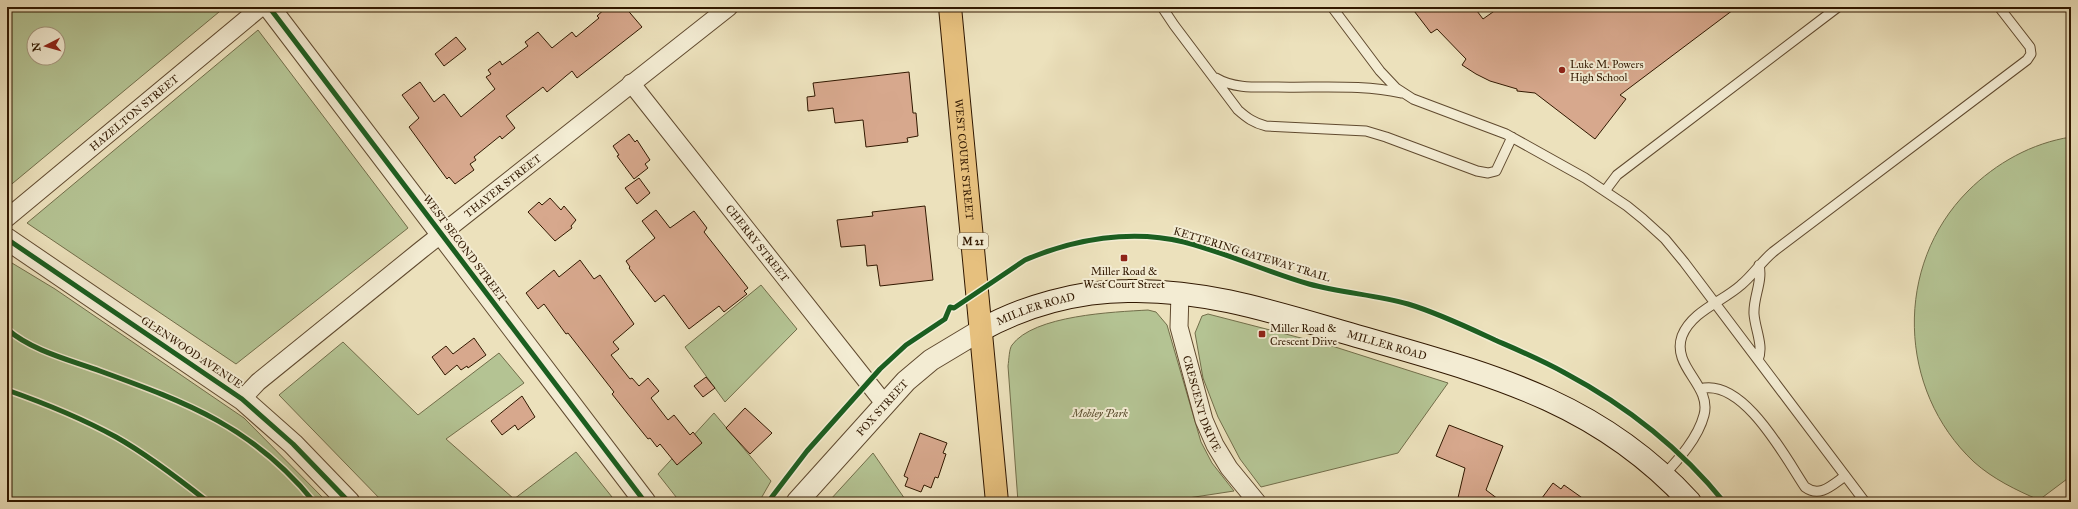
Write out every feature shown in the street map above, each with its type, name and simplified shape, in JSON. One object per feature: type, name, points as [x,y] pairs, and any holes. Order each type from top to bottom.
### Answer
[{"type":"main road","name":"WEST COURT STREET","points":[[950,7],[997,502]]},
{"type":"main road","name":"MILLER ROAD","points":[[981,330],[1024,310],[1076,297],[1127,290],[1180,293],[1221,299],[1273,311],[1507,382],[1544,396],[1597,425],[1635,452],[1664,476],[1690,502]]},
{"type":"street","name":"HAZELTON STREET","points":[[7,218],[261,7]]},
{"type":"street","name":"WEST SECOND STREET","points":[[269,7],[645,502]]},
{"type":"street","name":"THAYER STREET","points":[[242,399],[258,382],[631,83],[729,7]]},
{"type":"street","name":"CHERRY STREET","points":[[631,83],[884,403]]},
{"type":"street","name":"GLENWOOD AVENUE","points":[[7,239],[242,399],[293,444],[349,502]]},
{"type":"street","name":"CRESCENT DRIVE","points":[[1180,293],[1178,327],[1204,420],[1215,445],[1226,462],[1258,502]]},
{"type":"street","name":"FOX STREET","points":[[797,502],[884,403],[906,381],[924,366],[981,330]]},
{"type":"lane","points":[[1162,7],[1238,110],[1258,124],[1266,126],[1348,129],[1375,133],[1484,173],[1496,171],[1512,137]]},
{"type":"lane","points":[[1332,7],[1385,77],[1404,94]]},
{"type":"lane","points":[[1605,191],[1617,175],[1838,7]]},
{"type":"lane","points":[[1664,476],[1683,454],[1701,423],[1705,409],[1700,389],[1684,365],[1680,344],[1690,322],[1740,286],[1773,252],[2027,60],[2031,54],[2030,47],[2000,7]]},
{"type":"lane","points":[[1210,73],[1223,82],[1242,86],[1363,89],[1404,94],[1512,137],[1605,191],[1627,206],[1665,240],[1715,303],[1865,502]]},
{"type":"lane","points":[[1758,360],[1760,350],[1754,309],[1760,278],[1759,265]]},
{"type":"lane","points":[[1700,389],[1711,387],[1720,389],[1744,402],[1756,415],[1805,487],[1809,490],[1822,492],[1845,476]]},
{"type":"green space","points":[[7,7],[225,7],[7,188]]},
{"type":"green space","points":[[258,30],[408,228],[236,364],[27,223]]},
{"type":"green space","points":[[2071,137],[2071,476],[2039,500],[2005,484],[1989,474],[1974,462],[1949,433],[1930,400],[1919,364],[1914,327],[1917,290],[1927,254],[1944,221],[1968,191],[1990,172],[2015,156],[2042,144]]},
{"type":"green space","points":[[7,260],[55,289],[244,418],[327,502],[7,502]]},
{"type":"green space","points":[[761,285],[797,329],[725,402],[685,347]]},
{"type":"green space","name":"Mobley Park","points":[[1148,310],[1156,312],[1167,325],[1201,442],[1212,463],[1234,491],[1162,502],[1018,502],[1008,366],[1012,345],[1023,335],[1038,327],[1056,321],[1096,314]]},
{"type":"green space","points":[[1208,314],[1332,346],[1448,383],[1398,453],[1261,487],[1240,459],[1218,417],[1203,378],[1195,333],[1202,316]]},
{"type":"green space","points":[[343,342],[418,415],[499,353],[524,383],[446,439],[514,499],[576,452],[616,502],[383,502],[279,395]]},
{"type":"green space","points":[[714,413],[771,481],[759,502],[680,502],[658,474]]},
{"type":"green space","points":[[873,453],[907,502],[828,502],[830,500]]},
{"type":"building","points":[[607,7],[625,7],[642,27],[577,78],[572,71],[547,92],[543,87],[506,116],[515,128],[502,139],[500,136],[474,157],[476,160],[470,164],[474,170],[455,184],[449,177],[447,179],[409,127],[419,118],[402,95],[420,82],[434,102],[444,94],[461,117],[495,89],[486,77],[491,74],[488,70],[500,61],[502,65],[528,46],[525,42],[538,32],[552,48],[572,32],[576,37],[599,18],[597,16]]},
{"type":"building","name":"Luke M. Powers High School","points":[[1411,7],[1474,7],[1483,19],[1500,7],[1737,7],[1620,95],[1626,99],[1595,139],[1535,93],[1517,91],[1517,89],[1490,81],[1462,65],[1466,59],[1437,29],[1431,33]]},
{"type":"building","points":[[456,37],[466,49],[444,66],[435,54]]},
{"type":"building","points":[[909,72],[913,113],[916,113],[918,136],[907,138],[908,142],[866,147],[863,120],[835,123],[833,108],[808,111],[807,97],[815,96],[813,83]]},
{"type":"building","points":[[629,134],[635,142],[637,140],[650,160],[645,164],[648,168],[634,179],[617,156],[619,155],[613,146]]},
{"type":"building","points":[[639,178],[650,193],[637,204],[625,188]]},
{"type":"building","points":[[550,198],[561,210],[564,206],[576,220],[571,226],[572,228],[555,241],[528,212],[539,202],[542,205]]},
{"type":"building","points":[[925,206],[933,280],[880,286],[877,265],[867,266],[865,245],[841,247],[837,220],[873,216],[872,212]]},
{"type":"building","points":[[656,210],[670,228],[694,211],[707,228],[704,232],[748,288],[744,291],[747,294],[724,312],[719,306],[689,329],[664,295],[655,302],[629,268],[630,267],[626,261],[655,238],[642,221]]},
{"type":"building","points":[[580,260],[594,279],[600,275],[634,324],[613,342],[619,349],[611,355],[630,379],[632,378],[639,386],[648,378],[659,391],[651,398],[668,420],[674,415],[690,435],[693,432],[702,443],[677,465],[660,444],[657,447],[650,438],[648,439],[612,394],[614,392],[568,333],[566,334],[544,304],[538,309],[526,293],[554,270],[559,277]]},
{"type":"building","points":[[474,338],[486,355],[468,368],[467,366],[461,370],[457,365],[445,375],[432,357],[446,346],[453,354]]},
{"type":"building","points":[[706,377],[715,388],[703,397],[694,386]]},
{"type":"building","points":[[522,396],[535,417],[518,430],[515,425],[502,435],[491,421]]},
{"type":"building","points":[[745,408],[772,433],[750,454],[726,428]]},
{"type":"building","points":[[1449,425],[1503,446],[1486,490],[1502,502],[1457,502],[1465,468],[1436,456]]},
{"type":"building","points":[[920,433],[947,443],[943,453],[946,454],[938,478],[935,477],[931,488],[924,485],[921,492],[905,486],[908,478],[904,476]]},
{"type":"building","points":[[1553,483],[1561,489],[1564,485],[1588,502],[1539,502]]},
{"type":"cycle path","points":[[269,7],[645,502]]},
{"type":"cycle path","name":"KETTERING GATEWAY TRAIL","points":[[768,502],[807,451],[880,369],[906,345],[945,319],[950,307],[954,308],[1025,260],[1063,246],[1103,238],[1123,236],[1164,238],[1200,246],[1309,284],[1408,304],[1452,320],[1556,368],[1609,399],[1671,446],[1724,502]]},
{"type":"cycle path","points":[[7,239],[242,399],[293,444],[349,502]]},
{"type":"cycle path","points":[[7,329],[17,337],[40,349],[162,394],[217,420],[243,436],[267,454],[291,476],[314,502]]},
{"type":"cycle path","points":[[7,390],[62,411],[116,437],[152,459],[208,502]]},
{"type":"place","name":"Luke M. Powers High School","points":[[1562,70]]},
{"type":"place","name":"Miller Road & West Court Street","points":[[1124,258]]},
{"type":"place","name":"Miller Road & Crescent Drive","points":[[1262,334]]}]
